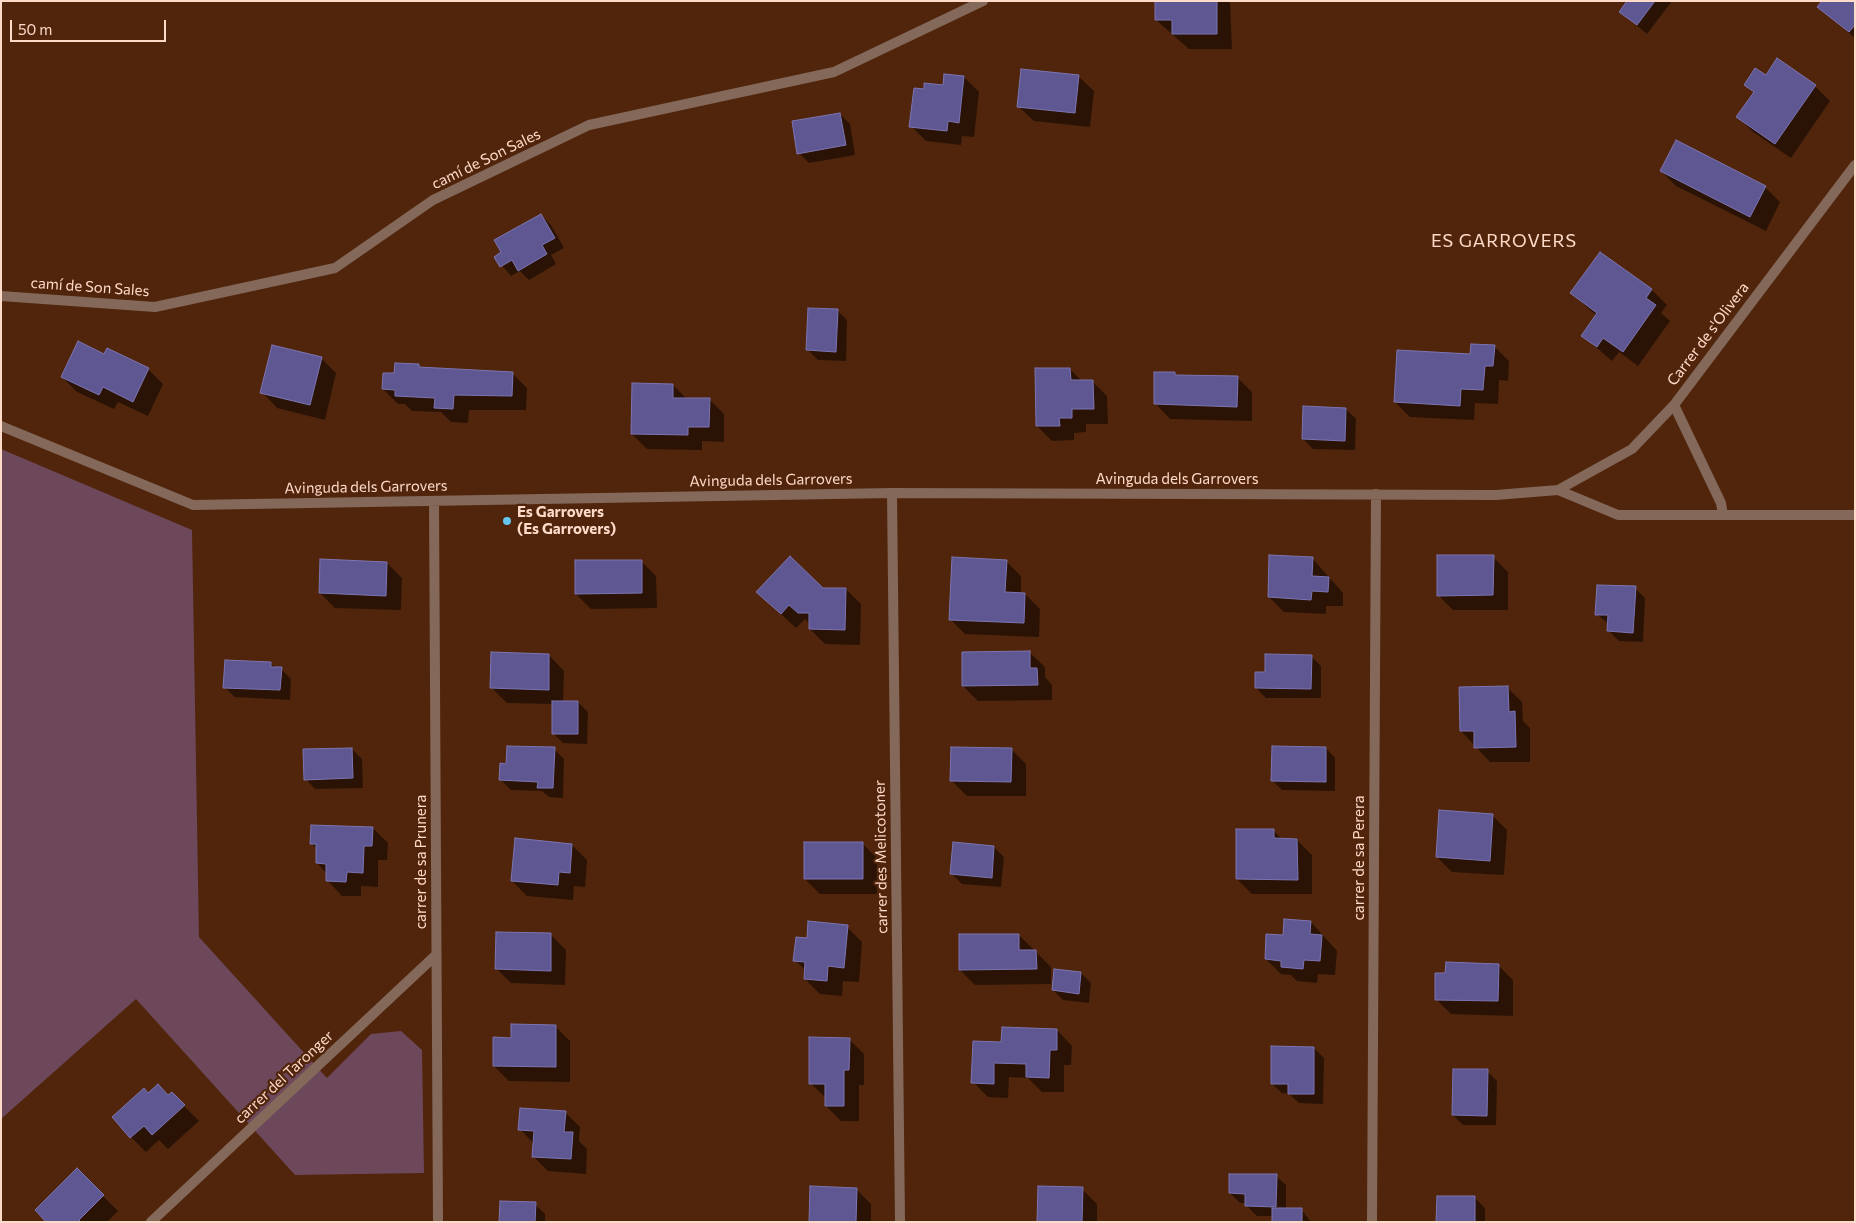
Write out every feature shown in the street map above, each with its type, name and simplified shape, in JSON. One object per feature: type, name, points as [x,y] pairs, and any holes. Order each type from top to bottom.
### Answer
[{"type":"street","name":"camí de Son Sales","points":[[1,296],[155,306],[335,268],[433,200],[589,125],[834,72],[983,1]]},
{"type":"street","name":"Carrer de s'Olivera","points":[[1558,490],[1632,449],[1674,405],[1855,165]]},
{"type":"street","points":[[1674,405],[1721,503],[1723,515]]},
{"type":"street","name":"Avinguda dels Garrovers","points":[[1,426],[193,506],[892,493],[1496,495],[1558,490]]},
{"type":"street","points":[[1558,490],[1618,515],[1855,515]]},
{"type":"street","name":"carrer des Melicotoner","points":[[892,493],[900,1222]]},
{"type":"street","name":"carrer de sa Perera","points":[[1372,1222],[1376,494]]},
{"type":"street","name":"carrer de sa Prunera","points":[[434,501],[438,1222]]},
{"type":"street","name":"carrer del Taronger","points":[[151,1222],[436,955]]},
{"type":"shaded area","points":[[1,449],[192,530],[199,937],[327,1078],[371,1034],[401,1031],[422,1050],[424,1173],[295,1175],[136,999],[1,1119]]},
{"type":"building","points":[[1155,1],[1217,1],[1217,34],[1172,34],[1172,20],[1155,20]]},
{"type":"building","points":[[1627,1],[1655,1],[1637,25],[1619,12]]},
{"type":"building","points":[[1822,1],[1855,1],[1855,25],[1849,32],[1817,7]]},
{"type":"building","points":[[1777,58],[1816,85],[1775,144],[1736,117],[1754,92],[1744,85],[1755,68],[1766,75]]},
{"type":"building","points":[[1021,69],[1079,75],[1075,113],[1017,107]]},
{"type":"building","points":[[944,74],[964,76],[959,123],[948,121],[947,131],[909,127],[914,88],[924,89],[924,83],[943,85]]},
{"type":"building","points":[[840,113],[846,145],[797,154],[792,121]]},
{"type":"building","points":[[1676,140],[1766,186],[1750,217],[1660,171]]},
{"type":"building","points":[[541,214],[555,238],[542,245],[547,254],[518,271],[512,260],[500,267],[494,257],[501,252],[494,240]]},
{"type":"building","points":[[1600,252],[1652,289],[1646,298],[1656,305],[1623,352],[1603,338],[1597,347],[1581,336],[1597,313],[1570,293]]},
{"type":"building","points":[[808,308],[838,309],[836,352],[806,350]]},
{"type":"building","points":[[78,341],[104,354],[107,348],[149,368],[133,402],[103,387],[99,395],[61,377]]},
{"type":"building","points":[[1471,344],[1495,345],[1493,366],[1485,366],[1483,390],[1461,389],[1460,406],[1394,402],[1397,350],[1470,354]]},
{"type":"building","points":[[272,345],[322,357],[310,405],[260,393]]},
{"type":"building","points":[[395,363],[419,364],[419,367],[513,372],[512,396],[454,395],[453,409],[434,408],[435,398],[395,396],[395,390],[382,389],[383,373],[394,373]]},
{"type":"building","points":[[1035,368],[1070,368],[1071,380],[1093,380],[1094,409],[1072,409],[1072,418],[1059,418],[1060,426],[1036,426]]},
{"type":"building","points":[[1154,372],[1175,372],[1175,375],[1238,376],[1237,407],[1154,404]]},
{"type":"building","points":[[632,383],[673,384],[673,398],[710,398],[709,427],[688,427],[688,435],[631,434]]},
{"type":"building","points":[[1303,406],[1346,408],[1345,441],[1302,439]]},
{"type":"building","points":[[1269,555],[1313,557],[1312,576],[1329,577],[1328,592],[1312,591],[1311,600],[1268,597]]},
{"type":"building","points":[[1437,555],[1494,555],[1493,595],[1437,596]]},
{"type":"building","points":[[790,556],[823,588],[846,588],[845,630],[809,629],[809,613],[798,613],[789,605],[781,614],[756,592]]},
{"type":"building","points":[[952,557],[1007,560],[1005,592],[1025,593],[1024,623],[949,620]]},
{"type":"building","points":[[320,559],[387,562],[386,596],[319,593]]},
{"type":"building","points":[[575,560],[642,560],[642,593],[575,594]]},
{"type":"building","points":[[1597,585],[1636,586],[1633,633],[1607,631],[1608,615],[1595,615]]},
{"type":"building","points":[[1030,651],[1030,668],[1037,668],[1038,685],[962,686],[962,652]]},
{"type":"building","points":[[491,652],[549,654],[549,690],[490,688]]},
{"type":"building","points":[[1265,654],[1312,655],[1311,689],[1255,688],[1255,672],[1265,672]]},
{"type":"building","points":[[225,660],[271,662],[271,667],[282,667],[280,690],[223,688]]},
{"type":"building","points":[[1508,686],[1509,712],[1515,711],[1516,747],[1474,748],[1474,731],[1460,731],[1459,687]]},
{"type":"building","points":[[552,701],[578,701],[578,734],[552,734]]},
{"type":"building","points":[[507,746],[555,747],[553,788],[537,788],[538,782],[499,780],[500,763],[506,764]]},
{"type":"building","points":[[1272,746],[1326,747],[1326,782],[1271,781]]},
{"type":"building","points":[[951,747],[1012,748],[1011,782],[950,781]]},
{"type":"building","points":[[352,748],[353,778],[304,780],[303,749]]},
{"type":"building","points":[[1439,810],[1493,814],[1490,861],[1436,857]]},
{"type":"building","points":[[311,825],[373,827],[372,846],[364,846],[363,873],[347,872],[346,882],[326,881],[326,864],[316,863],[316,844],[310,844]]},
{"type":"building","points":[[1236,829],[1274,829],[1274,838],[1297,839],[1298,880],[1236,879]]},
{"type":"building","points":[[515,838],[572,844],[570,873],[559,872],[558,885],[511,881]]},
{"type":"building","points":[[804,842],[863,842],[863,879],[804,879]]},
{"type":"building","points":[[953,842],[994,846],[992,878],[950,874]]},
{"type":"building","points":[[1284,919],[1311,921],[1310,934],[1322,935],[1320,961],[1304,960],[1303,969],[1281,967],[1281,961],[1265,959],[1266,934],[1283,935]]},
{"type":"building","points":[[808,921],[848,925],[844,968],[828,966],[827,981],[804,979],[805,962],[793,961],[796,937],[807,938]]},
{"type":"building","points":[[496,932],[551,933],[551,971],[495,969]]},
{"type":"building","points":[[959,934],[1019,934],[1019,950],[1036,950],[1037,969],[959,970]]},
{"type":"building","points":[[1446,962],[1499,964],[1498,1001],[1435,1000],[1435,973],[1445,973]]},
{"type":"building","points":[[1054,969],[1081,972],[1079,994],[1052,990]]},
{"type":"building","points":[[511,1024],[556,1025],[556,1067],[493,1066],[493,1037],[511,1038]]},
{"type":"building","points":[[1002,1027],[1057,1029],[1057,1050],[1050,1050],[1049,1078],[1026,1077],[1026,1064],[994,1063],[994,1084],[971,1083],[973,1041],[1001,1042]]},
{"type":"building","points":[[809,1037],[850,1038],[849,1070],[844,1070],[844,1106],[825,1106],[825,1084],[809,1084]]},
{"type":"building","points":[[1271,1046],[1314,1047],[1314,1094],[1288,1094],[1288,1084],[1271,1084]]},
{"type":"building","points":[[1453,1069],[1488,1069],[1487,1116],[1452,1115]]},
{"type":"building","points":[[158,1084],[168,1095],[172,1092],[185,1105],[152,1135],[144,1126],[130,1138],[112,1117],[144,1088],[148,1093]]},
{"type":"building","points":[[520,1108],[566,1111],[564,1132],[573,1132],[571,1159],[532,1157],[534,1131],[518,1130]]},
{"type":"building","points":[[77,1168],[104,1195],[79,1220],[80,1222],[46,1222],[35,1210]]},
{"type":"building","points":[[1229,1174],[1277,1174],[1276,1207],[1245,1206],[1245,1194],[1229,1193]]},
{"type":"building","points":[[810,1186],[857,1188],[856,1222],[809,1222]]},
{"type":"building","points":[[1038,1186],[1083,1187],[1082,1222],[1037,1222]]},
{"type":"building","points":[[1437,1196],[1475,1196],[1475,1222],[1436,1222]]},
{"type":"building","points":[[500,1201],[536,1202],[535,1222],[499,1222]]},
{"type":"building","points":[[1272,1208],[1302,1208],[1302,1222],[1272,1222]]},
{"type":"place","name":"Es Garrovers (Es Garrovers)","points":[[507,521]]},
{"type":"district","name":"ES GARROVERS","points":[[1504,241]]}]
